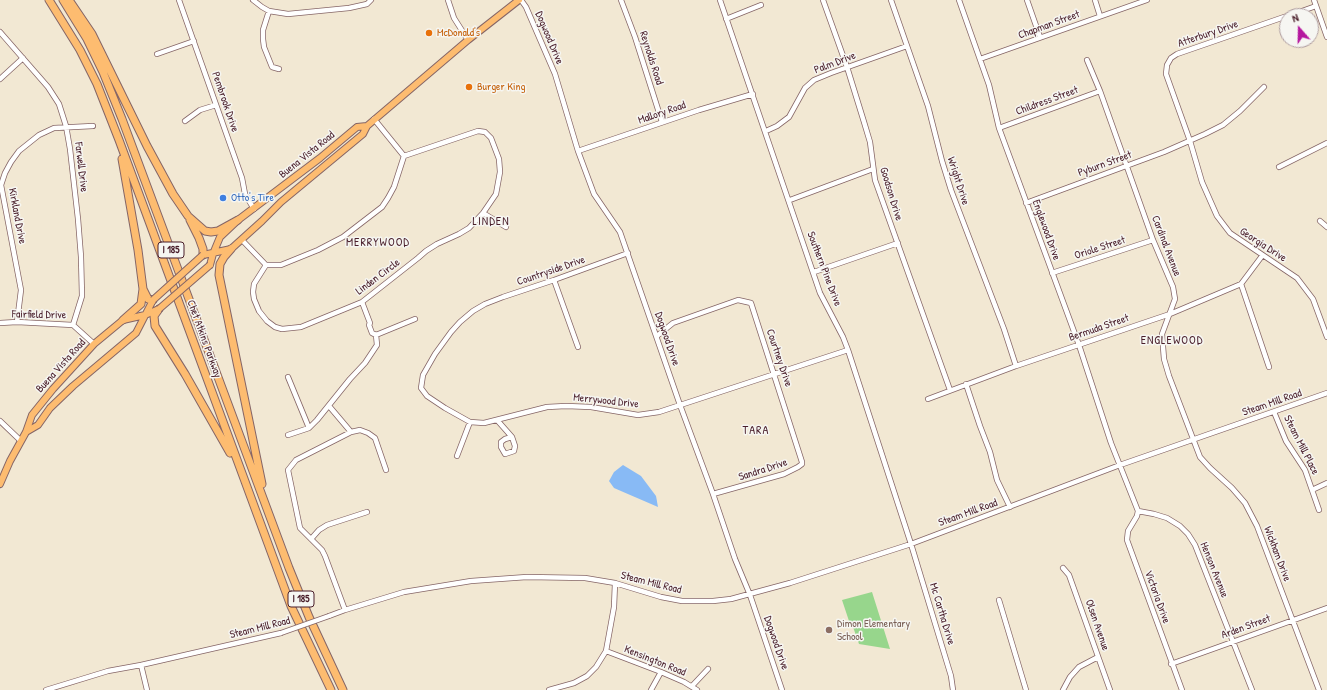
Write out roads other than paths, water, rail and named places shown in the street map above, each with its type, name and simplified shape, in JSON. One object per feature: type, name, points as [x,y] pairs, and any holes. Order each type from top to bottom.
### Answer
[{"type":"highway","name":"Chet Atkins Parkway","points":[[49,0],[80,50],[97,84],[291,606],[331,690]]},
{"type":"highway","name":"Chet Atkins Parkway","points":[[63,0],[87,39],[103,72],[309,617],[343,690]]},
{"type":"highway","points":[[69,0],[92,34],[147,146],[173,194],[188,216],[199,238],[203,249],[203,255]]},
{"type":"highway","points":[[119,140],[138,250],[143,290],[141,304],[123,320]]},
{"type":"highway","points":[[188,216],[205,231],[211,232],[218,231],[238,220]]},
{"type":"highway","points":[[231,249],[220,264],[219,275],[266,506]]},
{"type":"highway","points":[[143,290],[148,299],[153,300]]},
{"type":"highway","points":[[158,309],[154,316],[155,326],[229,450],[258,518]]},
{"type":"main road","name":"Buena Vista Road","points":[[26,432],[38,425],[50,408],[72,386],[136,334],[153,300],[203,255],[231,249],[281,202],[363,134],[366,126],[374,119],[468,40],[520,0]]},
{"type":"main road","name":"Buena Vista Road","points":[[0,484],[22,441],[32,415],[53,389],[94,344],[123,320],[145,315],[158,309],[210,265],[220,237],[238,220],[322,157],[357,127],[366,126]]},
{"type":"street","name":"Pembrook Drive","points":[[179,0],[242,178],[245,194],[254,209]]},
{"type":"street","points":[[253,0],[269,11],[288,14],[349,8],[367,4],[371,0]]},
{"type":"street","points":[[448,0],[454,18],[468,40]]},
{"type":"street","name":"Dogwood Drive","points":[[520,0],[526,7],[555,74],[578,151],[594,194],[620,232],[628,253],[680,405],[735,559],[750,595],[782,690]]},
{"type":"street","name":"Reynolds Road","points":[[621,0],[635,37],[662,122]]},
{"type":"street","name":"Southern Pine Drive","points":[[720,0],[790,200],[820,293],[843,337],[848,350],[911,544]]},
{"type":"street","name":"Goodson Drive","points":[[823,0],[847,67],[870,142],[875,180],[950,390]]},
{"type":"street","name":"Wright Drive","points":[[891,0],[928,106],[951,190],[1004,328],[1016,366]]},
{"type":"street","name":"Englewood Drive","points":[[959,0],[989,85],[999,128],[1079,345],[1111,443],[1120,465]]},
{"type":"street","points":[[1027,0],[1040,37]]},
{"type":"street","points":[[1094,0],[1100,16]]},
{"type":"street","name":"Chapman Street","points":[[980,59],[1147,0]]},
{"type":"street","points":[[1314,0],[1327,37]]},
{"type":"street","points":[[726,19],[760,5]]},
{"type":"street","name":"Atterbury Drive","points":[[1310,8],[1316,6]]},
{"type":"street","points":[[269,11],[263,30],[264,47],[272,67],[279,69]]},
{"type":"street","name":"Atterbury Drive","points":[[1173,94],[1166,74],[1167,65],[1171,58],[1177,54],[1279,19]]},
{"type":"street","name":"Farwell Drive","points":[[0,32],[48,87],[59,104],[66,126],[74,180],[81,257],[82,296],[73,325]]},
{"type":"street","points":[[157,54],[194,41]]},
{"type":"street","name":"Palm Drive","points":[[766,131],[777,126],[789,117],[805,88],[814,80],[907,46]]},
{"type":"street","points":[[0,79],[23,58]]},
{"type":"street","name":"Cardinal Avenue","points":[[1087,60],[1100,91],[1153,240],[1173,288],[1175,299],[1162,334],[1164,359],[1169,376],[1194,440]]},
{"type":"street","name":"Pyburn Street","points":[[1026,203],[1190,141],[1223,124],[1240,111],[1264,87]]},
{"type":"street","name":"Childress Street","points":[[999,128],[1100,91]]},
{"type":"street","name":"Mallory Road","points":[[578,151],[662,122],[753,94]]},
{"type":"street","name":"Georgia Drive","points":[[1173,94],[1190,141],[1202,182],[1217,216],[1230,233],[1262,256],[1297,278],[1313,299],[1327,338]]},
{"type":"street","points":[[185,120],[200,110],[216,104]]},
{"type":"street","points":[[242,240],[266,265],[281,265],[318,250],[343,237],[382,207],[394,187],[404,156],[374,119]]},
{"type":"street","name":"Kirkland Drive","points":[[17,322],[21,290],[1,185],[3,172],[19,151],[40,135],[54,128],[66,126],[94,126]]},
{"type":"street","name":"Linden Circle","points":[[266,265],[254,284],[254,299],[259,311],[267,321],[275,327],[282,329],[301,327],[362,302],[426,251],[469,228],[483,213],[496,194],[500,172],[499,160],[496,148],[491,138],[485,132],[478,131],[404,156]]},
{"type":"street","points":[[1279,166],[1327,144]]},
{"type":"street","points":[[790,200],[873,169]]},
{"type":"street","points":[[483,213],[506,227]]},
{"type":"street","points":[[1320,221],[1327,227]]},
{"type":"street","name":"Oriole Street","points":[[1052,273],[1153,240]]},
{"type":"street","points":[[814,272],[898,243]]},
{"type":"street","name":"Countryside Drive","points":[[480,307],[503,297],[628,253]]},
{"type":"street","points":[[1262,256],[1241,284],[1269,367]]},
{"type":"street","points":[[554,280],[578,346]]},
{"type":"street","name":"Bermuda Street","points":[[928,399],[1016,366],[1170,314],[1241,284]]},
{"type":"street","name":"Courtney Drive","points":[[656,336],[673,323],[738,300],[751,303],[792,426]]},
{"type":"street","points":[[288,435],[309,428],[365,363],[377,345],[376,335],[372,333],[362,302]]},
{"type":"street","name":"Merrywood Drive","points":[[480,307],[460,322],[435,354],[423,375],[421,388],[427,396],[444,408],[470,422],[484,423],[547,407],[591,407],[638,415],[659,412],[848,350]]},
{"type":"street","points":[[376,335],[415,319]]},
{"type":"street","name":"Fairfield Drive","points":[[0,323],[17,322],[73,325],[94,344]]},
{"type":"street","points":[[288,377],[309,428]]},
{"type":"street","points":[[966,384],[990,452],[997,480],[1010,507]]},
{"type":"street","name":"Steam Mill Road","points":[[46,690],[108,671],[141,665],[281,633],[345,610],[404,592],[451,584],[500,578],[572,577],[615,583],[660,597],[682,600],[713,601],[750,595],[911,544],[1120,465],[1327,394]]},
{"type":"street","points":[[329,406],[351,432]]},
{"type":"street","name":"Steam Mill Place","points":[[1274,412],[1286,441],[1305,470],[1319,510]]},
{"type":"street","points":[[498,420],[512,437]]},
{"type":"street","points":[[0,421],[22,441]]},
{"type":"street","points":[[457,456],[470,422]]},
{"type":"street","name":"Sandra Drive","points":[[713,494],[784,474],[798,468],[802,462],[792,426]]},
{"type":"street","points":[[345,610],[326,556],[300,528],[288,470],[296,460],[351,432],[360,430],[375,438],[386,470]]},
{"type":"street","name":"Wickham Drive","points":[[1194,440],[1200,457],[1245,503],[1257,526],[1319,690]]},
{"type":"street","points":[[1120,465],[1138,511]]},
{"type":"street","points":[[1312,490],[1327,483]]},
{"type":"street","name":"Henson Avenue","points":[[1138,511],[1167,518],[1180,526],[1196,545],[1232,642],[1252,690]]},
{"type":"street","name":"Victoria Drive","points":[[1138,511],[1137,516],[1128,531],[1127,540],[1171,664],[1182,690]]},
{"type":"street","points":[[310,539],[319,530],[327,525],[367,512]]},
{"type":"street","name":"Mc Cartha Drive","points":[[911,544],[951,676],[953,690]]},
{"type":"street","name":"Olsen Avenue","points":[[1063,568],[1069,575],[1110,690]]},
{"type":"street","points":[[549,690],[574,683],[586,676],[596,667],[606,652],[614,607],[615,583]]},
{"type":"street","points":[[999,600],[1026,690]]},
{"type":"street","name":"Arden Street","points":[[1171,664],[1327,608]]},
{"type":"street","name":"Kensington Road","points":[[606,652],[661,672],[692,686],[697,690]]},
{"type":"street","points":[[1063,690],[1070,677],[1078,667],[1098,657]]},
{"type":"street","points":[[141,665],[147,690]]},
{"type":"street","points":[[692,686],[708,668]]},
{"type":"street","points":[[651,690],[661,672]]},
{"type":"water","points":[[623,465],[641,476],[656,496],[658,507],[614,488],[609,481],[614,472]]},
{"type":"place","name":"McDonald's","points":[[429,33]]},
{"type":"place","name":"Burger King","points":[[469,87]]},
{"type":"place","name":"Otto's Tire","points":[[223,198]]},
{"type":"place","name":"Dimon Elementary School","points":[[829,630]]},
{"type":"district","name":"LINDEN","points":[[491,222]]},
{"type":"district","name":"MERRYWOOD","points":[[378,243]]},
{"type":"district","name":"ENGLEWOOD","points":[[1172,341]]},
{"type":"district","name":"TARA","points":[[756,431]]}]
